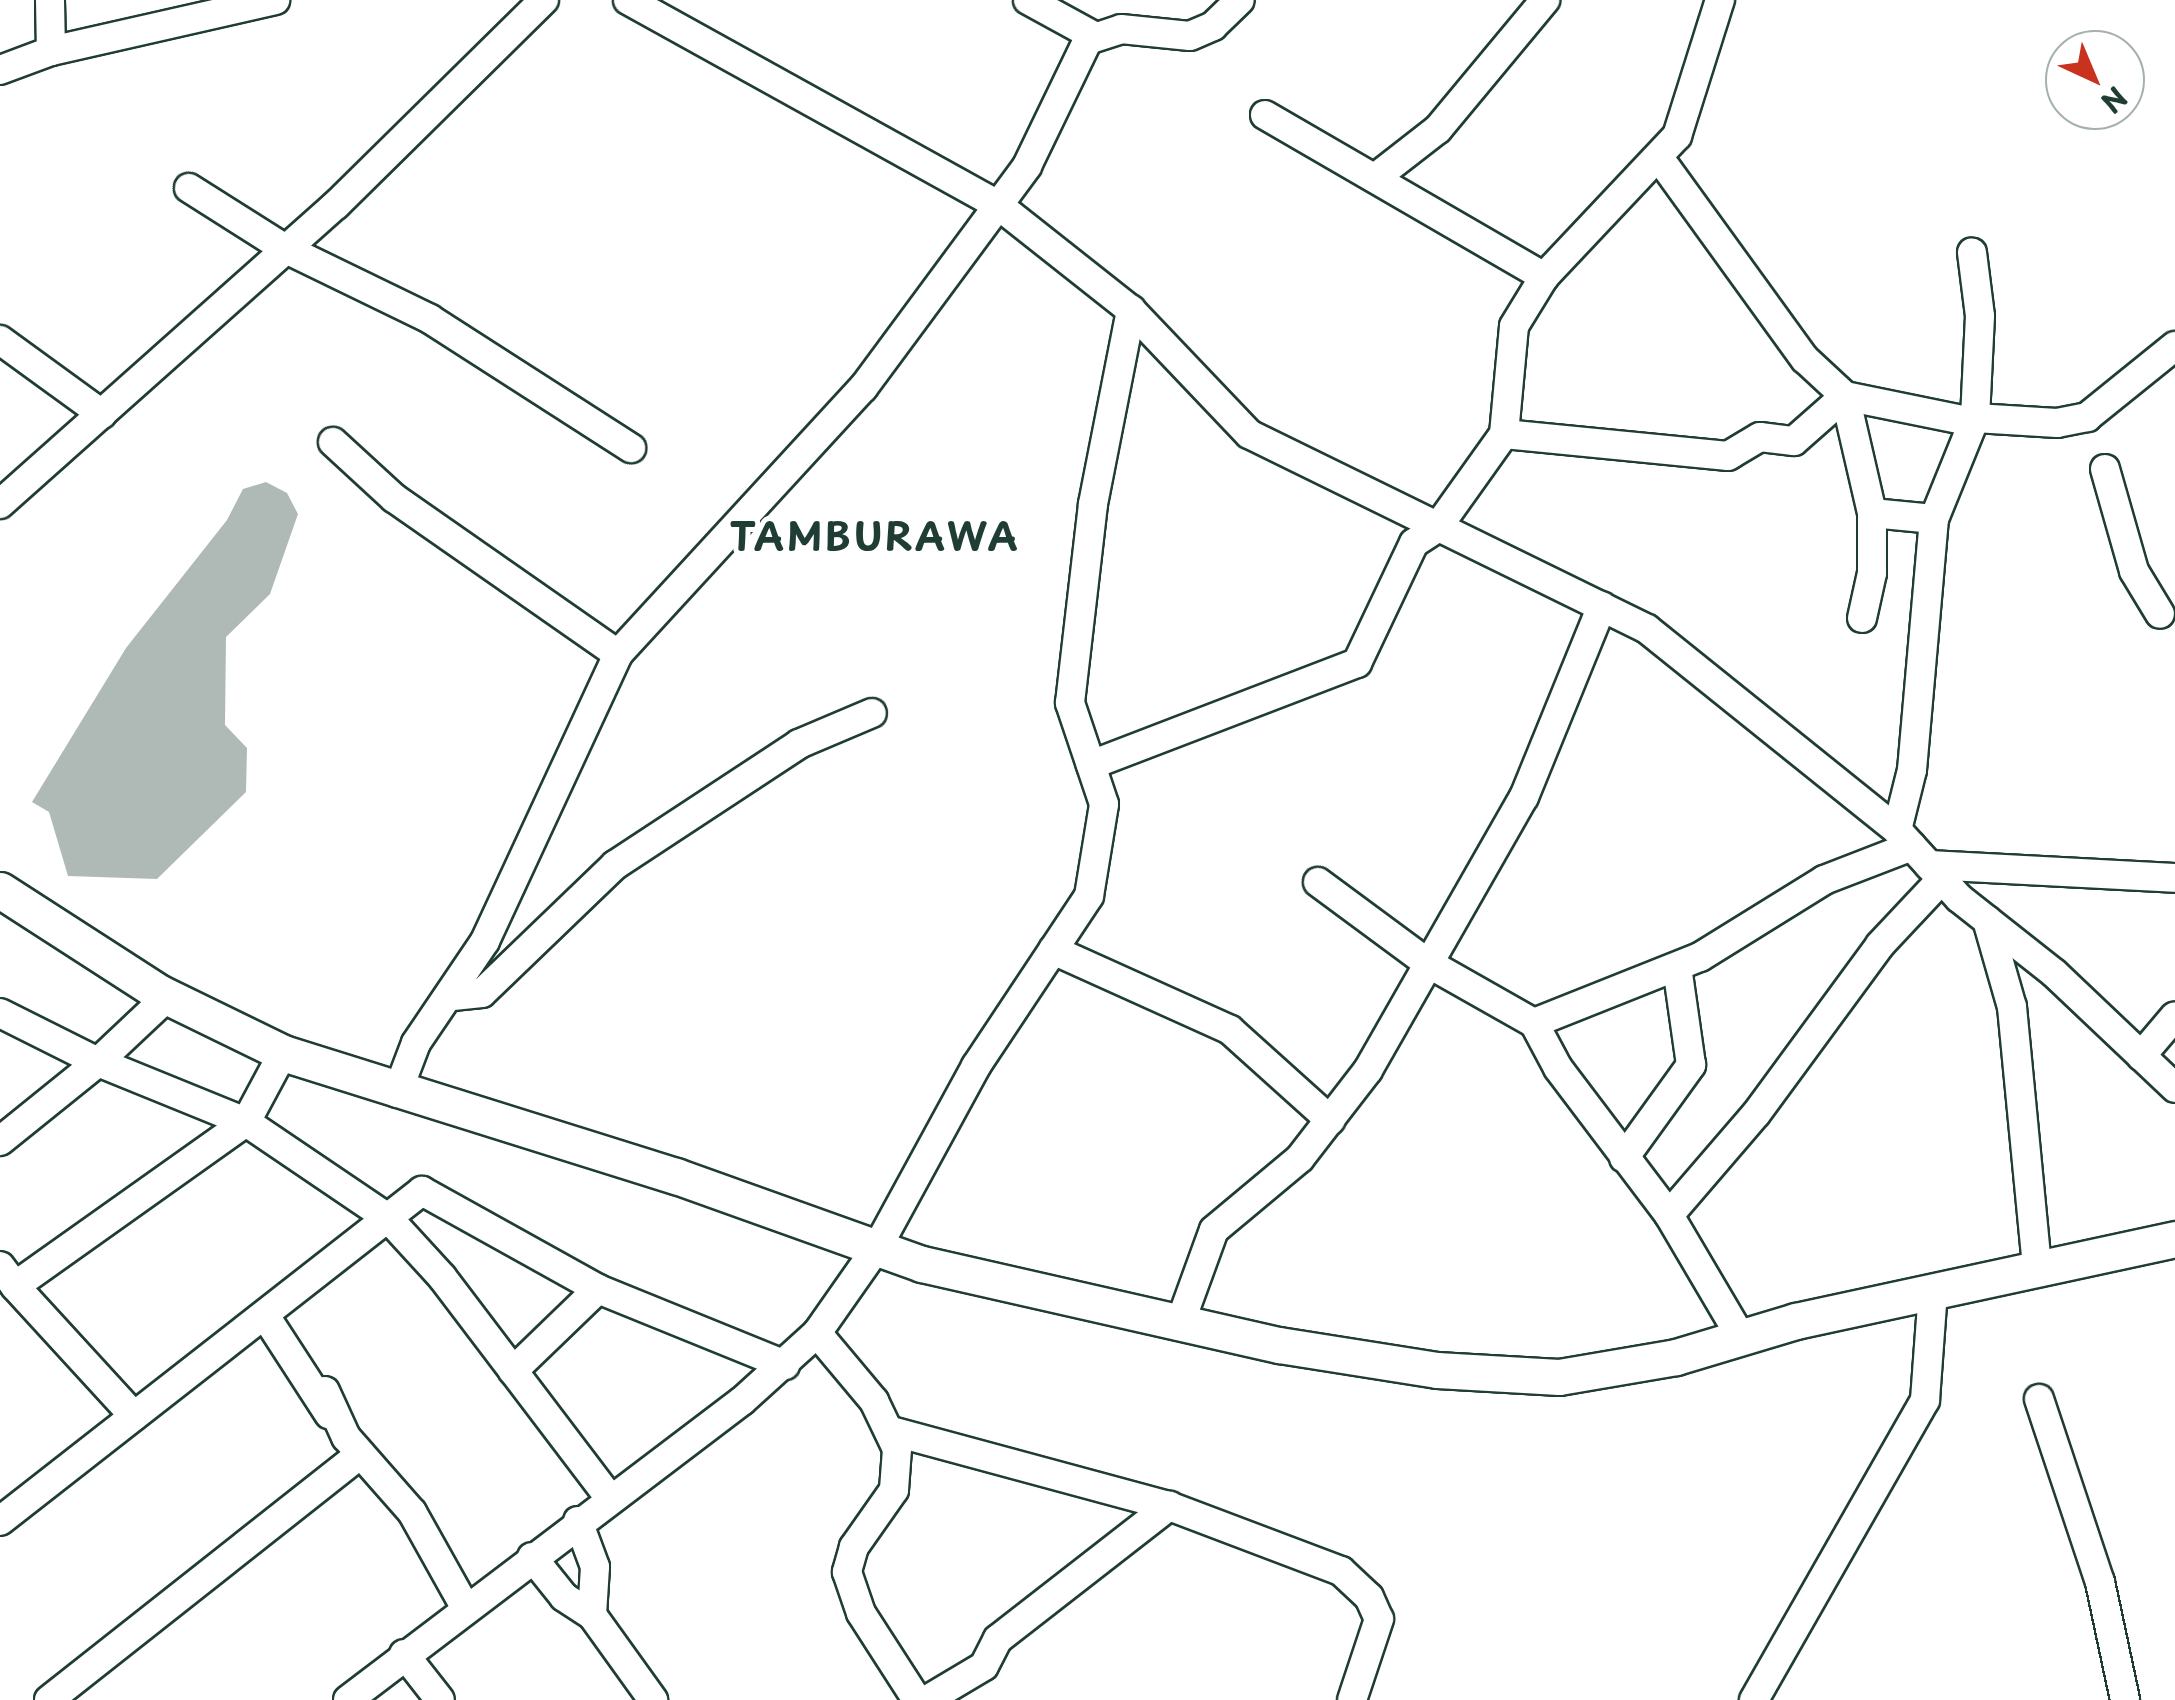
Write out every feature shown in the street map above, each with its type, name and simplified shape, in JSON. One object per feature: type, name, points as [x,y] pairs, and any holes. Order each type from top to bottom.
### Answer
[{"type":"main road","points":[[0,890],[167,996],[283,1053],[397,1093],[676,1176],[922,1264],[1180,1326],[1516,1377],[1620,1369],[1932,1292],[2175,1240]]},
{"type":"street","points":[[50,0],[51,51]]},
{"type":"street","points":[[0,70],[51,51],[275,0]]},
{"type":"street","points":[[2,500],[284,248],[544,0]]},
{"type":"street","points":[[628,0],[998,204],[1130,310],[1249,434],[1602,606],[1694,663],[1920,856],[2175,1088]]},
{"type":"street","points":[[1036,2],[1092,35],[1121,29],[1190,36],[1213,26],[1240,0]]},
{"type":"street","points":[[1376,178],[1438,129],[1545,0]]},
{"type":"street","points":[[1091,765],[1357,662],[1414,543],[1438,528],[1504,434],[1514,326],[1544,277],[1660,159],[1677,136],[1720,0]]},
{"type":"street","points":[[397,1093],[416,1043],[453,996],[618,654],[863,388],[1027,166],[1045,117],[1092,35]]},
{"type":"street","points":[[1265,115],[1544,277]]},
{"type":"street","points":[[1660,159],[1804,359],[1845,396],[1974,420],[2057,424],[2086,417],[2175,346]]},
{"type":"street","points":[[189,188],[284,248],[430,319],[631,448]]},
{"type":"street","points":[[1669,1216],[1756,1114],[1880,945],[1920,856],[1912,770],[1934,519],[1974,420],[1980,316],[1972,253]]},
{"type":"street","points":[[348,1700],[464,1607],[785,1365],[817,1333],[878,1246],[976,1066],[1089,896],[1104,804],[1070,702],[1093,504],[1130,310]]},
{"type":"street","points":[[0,340],[102,414]]},
{"type":"street","points":[[1504,434],[1728,456],[1760,436],[1794,441],[1845,396]]},
{"type":"street","points":[[1845,396],[1872,512],[1872,574],[1862,618]]},
{"type":"street","points":[[333,442],[394,498],[618,654]]},
{"type":"street","points":[[2105,469],[2134,571],[2160,614]]},
{"type":"street","points":[[1872,512],[1934,519]]},
{"type":"street","points":[[1180,1326],[1214,1230],[1290,1168],[1368,1070],[1426,962],[1524,797],[1602,606]]},
{"type":"street","points":[[453,996],[482,993],[615,866],[799,744],[872,713]]},
{"type":"street","points":[[1534,1024],[1678,967],[1824,880],[1920,856],[2175,878]]},
{"type":"street","points":[[1318,882],[1426,962],[1534,1024],[1558,1068],[1669,1216],[1742,1339]]},
{"type":"street","points":[[1987,920],[2012,1007],[2037,1268]]},
{"type":"street","points":[[1053,950],[1230,1030],[1330,1120]]},
{"type":"street","points":[[1624,1158],[1692,1066],[1678,967]]},
{"type":"street","points":[[0,1141],[98,1062],[167,996]]},
{"type":"street","points":[[0,1013],[98,1062],[246,1122],[388,1218],[513,1371],[609,1498]]},
{"type":"street","points":[[2140,1056],[2175,1016]]},
{"type":"street","points":[[134,1416],[8,1276],[246,1122],[283,1053]]},
{"type":"street","points":[[0,1521],[266,1317],[422,1191],[598,1289],[785,1365]]},
{"type":"street","points":[[513,1371],[598,1289]]},
{"type":"street","points":[[1754,1700],[1925,1400],[1932,1292]]},
{"type":"street","points":[[266,1317],[359,1456],[412,1512],[464,1607]]},
{"type":"street","points":[[817,1333],[891,1431],[897,1448],[894,1490],[854,1547],[847,1572],[861,1613],[917,1700]]},
{"type":"street","points":[[325,1392],[359,1456]]},
{"type":"street","points":[[2039,1398],[2100,1582],[2125,1700]]},
{"type":"street","points":[[891,1431],[1169,1506],[1341,1571],[1368,1597],[1378,1619],[1352,1700]]},
{"type":"street","points":[[49,1700],[359,1456]]},
{"type":"street","points":[[927,1700],[984,1666],[998,1639],[1169,1506]]},
{"type":"street","points":[[578,1521],[595,1567],[592,1615]]},
{"type":"street","points":[[532,1557],[564,1596],[592,1615],[654,1700]]},
{"type":"street","points":[[404,1654],[440,1700]]},
{"type":"shaded area","points":[[266,482],[287,493],[298,514],[270,594],[226,637],[225,725],[247,748],[246,792],[157,879],[68,876],[49,812],[32,802],[126,648],[227,520],[243,489]]},
{"type":"district","name":"TAMBURAWA","points":[[875,536]]}]
